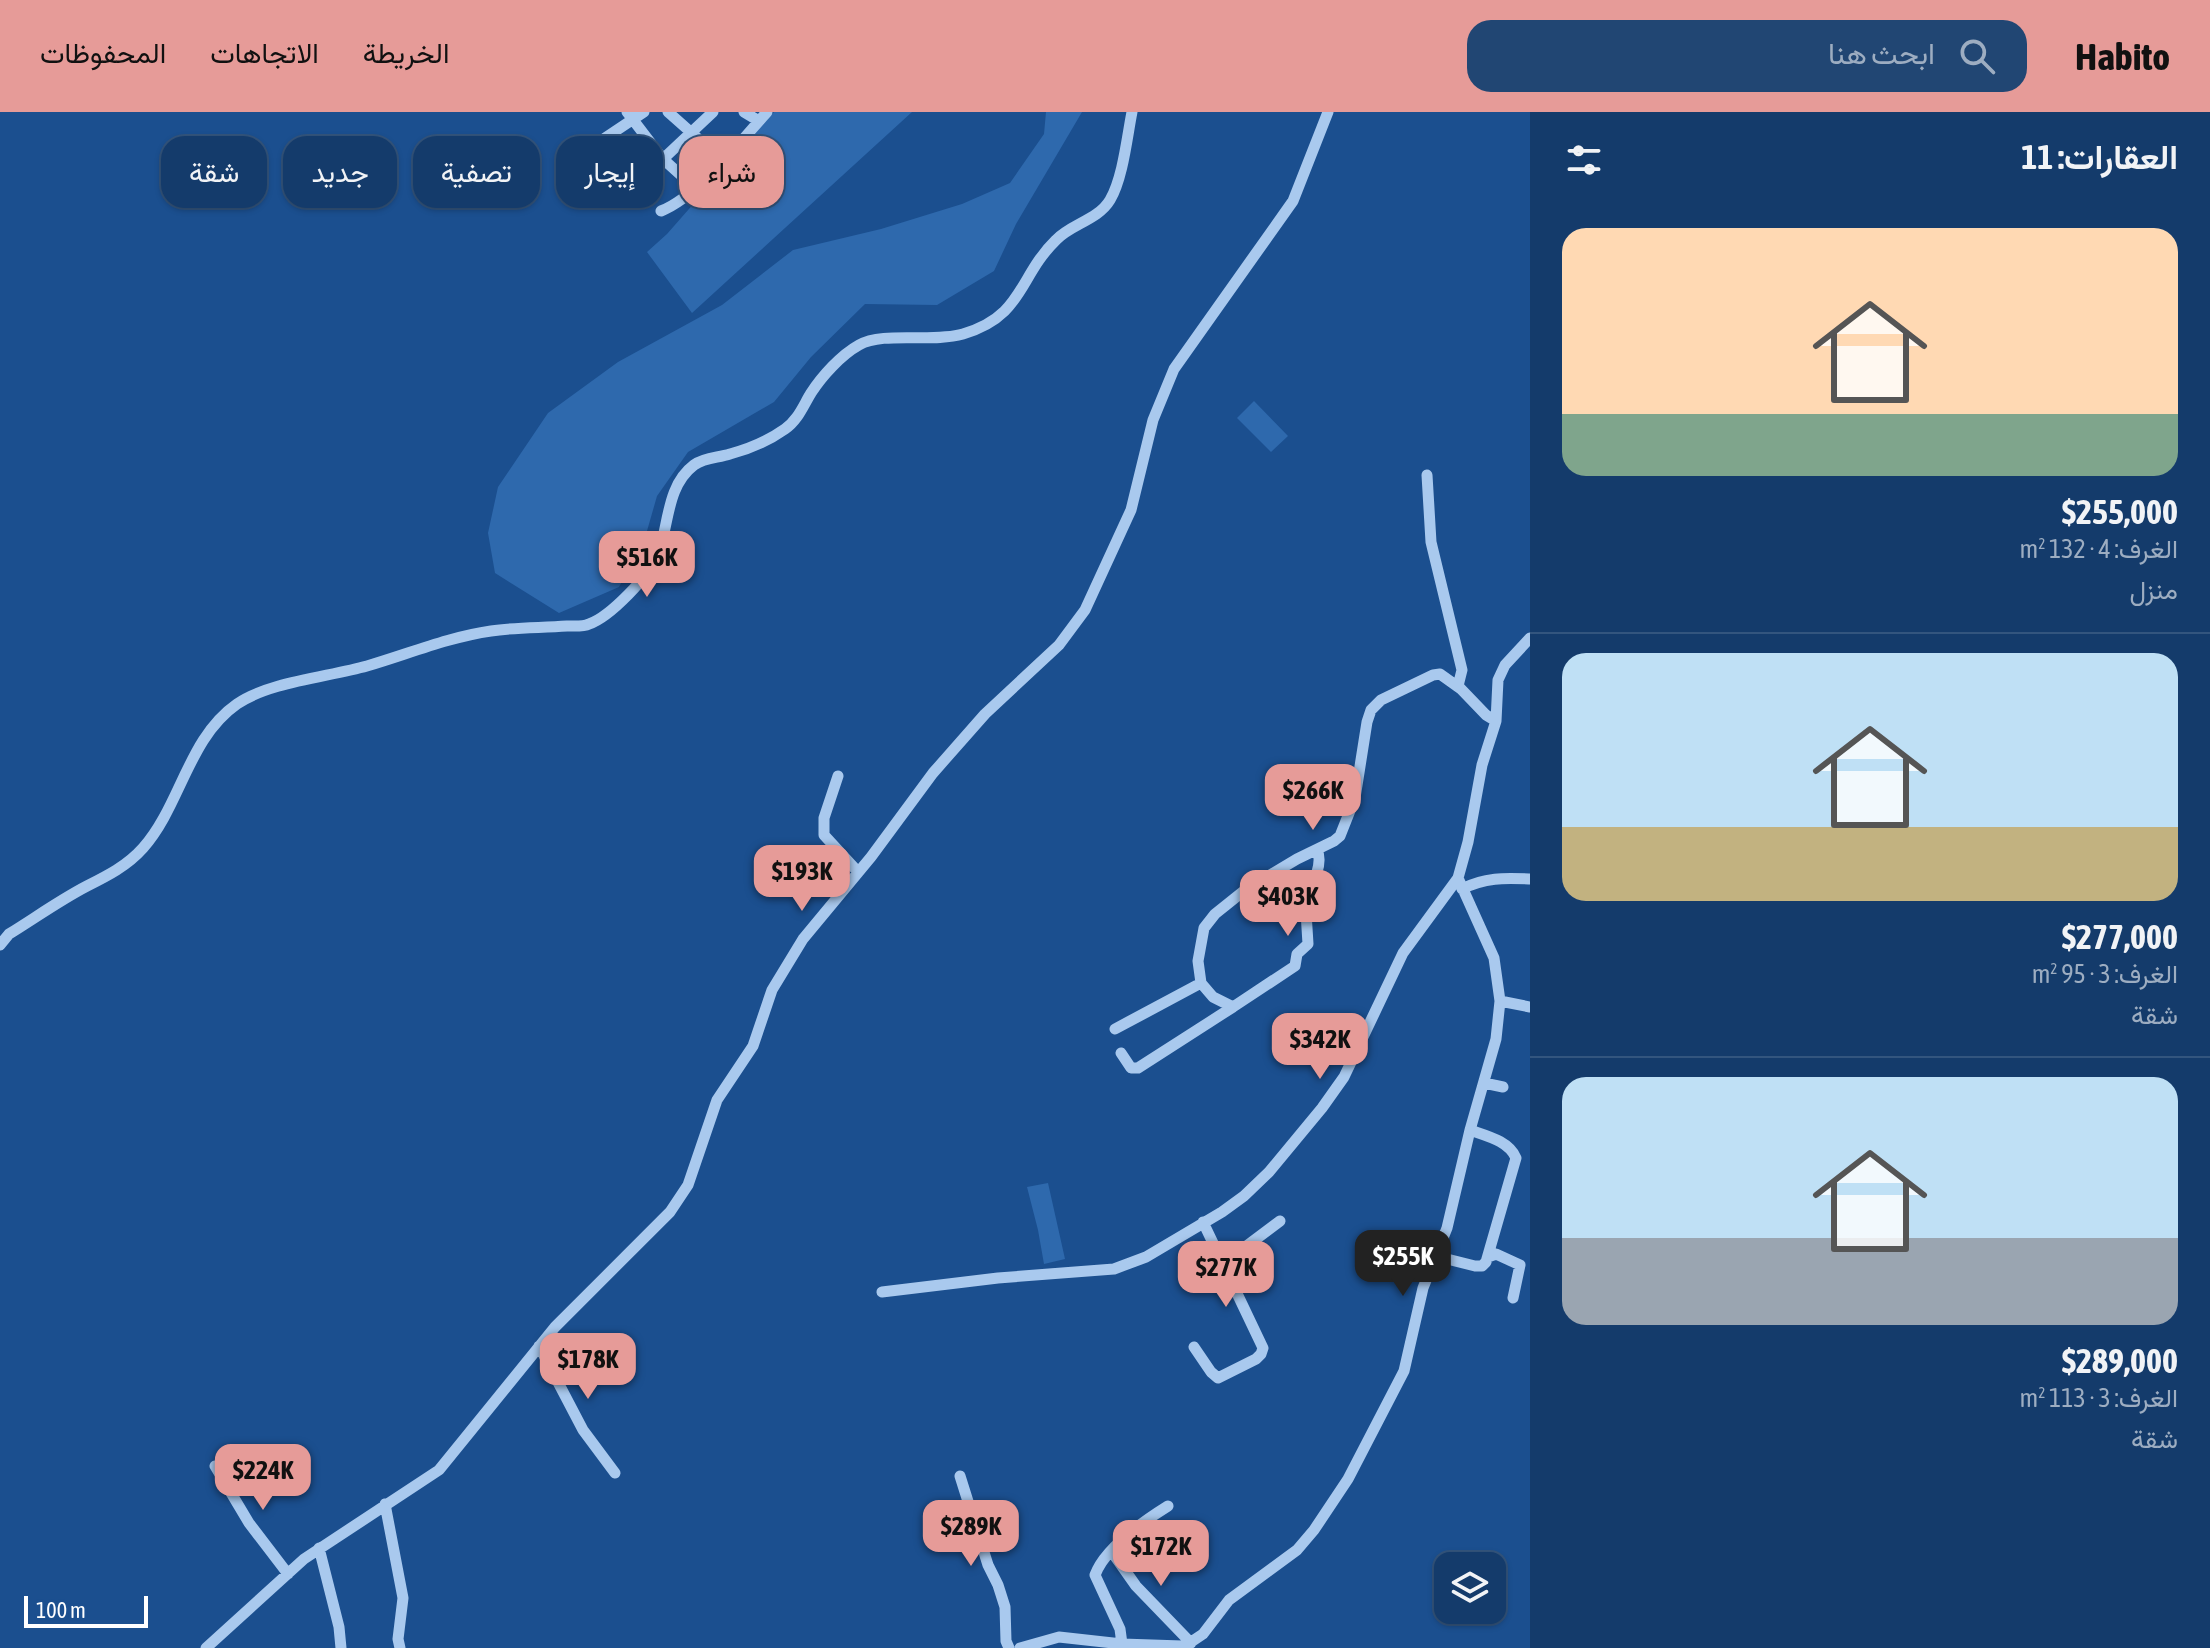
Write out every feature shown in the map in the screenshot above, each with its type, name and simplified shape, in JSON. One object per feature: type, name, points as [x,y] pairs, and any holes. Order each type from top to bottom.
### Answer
[{"type":"street","points":[[607,136],[630,116],[644,112]]},
{"type":"street","points":[[668,112],[694,136]]},
{"type":"street","points":[[679,173],[663,159],[713,112]]},
{"type":"street","points":[[744,112],[763,116]]},
{"type":"street","points":[[0,945],[9,934],[105,878],[145,846],[168,812],[198,748],[224,716],[251,695],[369,665],[462,636],[509,629],[589,625],[611,610],[641,580],[657,558],[669,507],[693,466],[708,458],[748,449],[783,430],[799,415],[819,383],[861,343],[877,339],[922,340],[960,335],[991,324],[1006,310],[1053,243],[1064,232],[1093,216],[1111,199],[1132,112]]},
{"type":"street","points":[[206,1648],[319,1548],[428,1478],[447,1461],[539,1346],[681,1198],[694,1170],[717,1100],[753,1046],[781,973],[803,939],[954,750],[985,714],[1059,645],[1085,610],[1131,510],[1153,420],[1174,369],[1293,201],[1328,112]]},
{"type":"street","points":[[630,116],[645,136]]},
{"type":"street","points":[[745,136],[763,116]]},
{"type":"street","points":[[661,211],[679,201]]},
{"type":"street","points":[[1427,475],[1431,542],[1462,670],[1458,686]]},
{"type":"street","points":[[882,1292],[998,1278],[1114,1269],[1146,1257],[1244,1196],[1288,1150],[1344,1077],[1403,953],[1460,883],[1476,790],[1496,721],[1496,688],[1500,672],[1530,638]]},
{"type":"street","points":[[1233,1007],[1213,997],[1201,983],[1198,961],[1204,928],[1215,914],[1266,877],[1334,841],[1347,823],[1355,798],[1367,722],[1375,704],[1440,674],[1496,721]]},
{"type":"street","points":[[838,776],[824,818],[824,835],[858,872]]},
{"type":"street","points":[[1287,919],[1301,908],[1317,869],[1320,857],[1317,850]]},
{"type":"street","points":[[1463,863],[1484,880]]},
{"type":"street","points":[[1460,883],[1530,879]]},
{"type":"street","points":[[1020,1648],[1059,1637],[1087,1645],[1185,1645],[1203,1634],[1229,1600],[1297,1550],[1340,1491],[1404,1371],[1423,1288],[1447,1228],[1496,1039],[1500,1001],[1494,958],[1460,883]]},
{"type":"street","points":[[1121,1053],[1127,1065],[1138,1068],[1295,966],[1297,954],[1308,944],[1306,912],[1301,908]]},
{"type":"street","points":[[1115,1029],[1201,983]]},
{"type":"street","points":[[1500,1001],[1530,1007]]},
{"type":"street","points":[[1484,1083],[1503,1087]]},
{"type":"street","points":[[1435,1256],[1482,1266],[1488,1257],[1516,1158],[1512,1150],[1502,1143],[1470,1130]]},
{"type":"street","points":[[1224,1263],[1280,1221]]},
{"type":"street","points":[[1194,1347],[1218,1378],[1261,1354],[1263,1348],[1203,1222]]},
{"type":"street","points":[[1488,1257],[1496,1254],[1520,1265],[1513,1298]]},
{"type":"street","points":[[539,1346],[583,1430],[615,1473]]},
{"type":"street","points":[[215,1466],[249,1523],[288,1574]]},
{"type":"street","points":[[960,1476],[988,1565],[1002,1596],[1009,1648]]},
{"type":"street","points":[[385,1504],[403,1598],[398,1639],[400,1648]]},
{"type":"street","points":[[1122,1644],[1120,1629],[1095,1575],[1098,1567],[1144,1521],[1168,1506]]},
{"type":"street","points":[[319,1548],[339,1627],[341,1648]]},
{"type":"street","points":[[1112,1552],[1185,1645]]},
{"type":"shaded area","points":[[774,112],[912,112],[692,313],[647,252],[690,208],[784,208],[784,136],[753,136]]},
{"type":"shaded area","points":[[1046,112],[1082,112],[1016,224],[994,271],[937,305],[865,304],[811,357],[774,402],[688,452],[657,496],[645,538],[619,587],[559,613],[495,573],[488,533],[498,487],[548,413],[618,362],[722,305],[793,250],[881,229],[962,204],[1010,183],[1044,134]]},
{"type":"shaded area","points":[[1254,401],[1288,436],[1271,452],[1237,418]]},
{"type":"shaded area","points":[[1048,1183],[1065,1259],[1044,1264],[1027,1187]]}]
